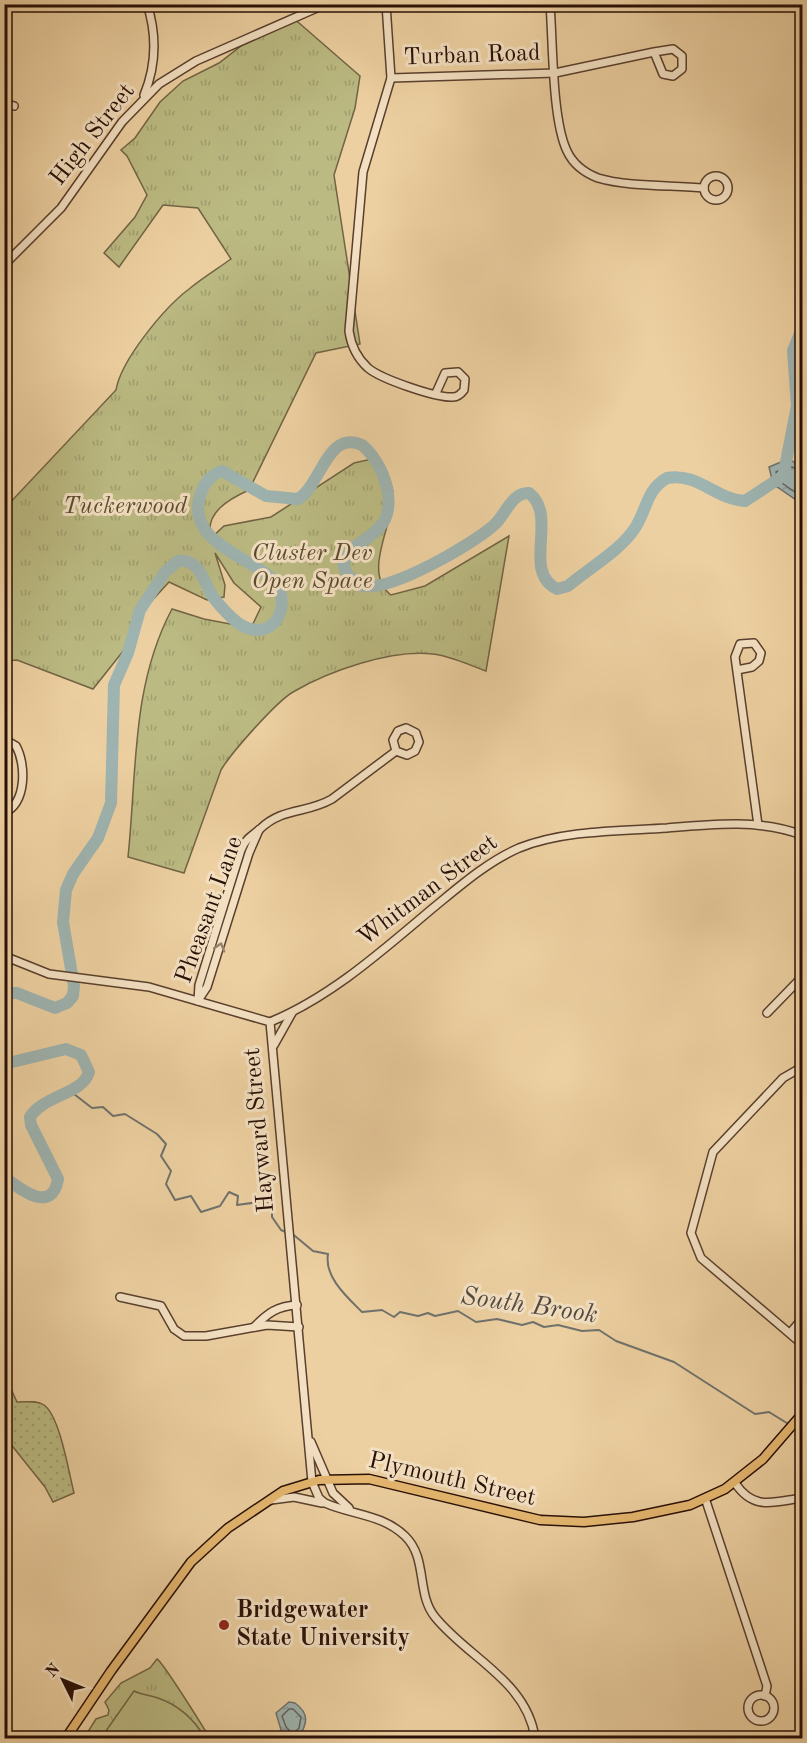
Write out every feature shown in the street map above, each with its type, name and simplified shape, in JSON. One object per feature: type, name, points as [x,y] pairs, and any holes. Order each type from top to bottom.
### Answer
[{"type":"main road","name":"Plymouth Street","points":[[66,1738],[185,1568],[218,1536],[266,1500],[283,1491],[312,1482],[350,1478],[383,1481],[511,1515],[554,1522],[633,1517],[669,1511],[705,1498],[735,1483],[763,1458],[802,1414]]},
{"type":"street","points":[[142,100],[151,75],[153,56],[152,28],[147,4]]},
{"type":"street","name":"High Street","points":[[4,265],[67,200],[110,137],[159,84],[187,66],[326,4]]},
{"type":"street","points":[[386,4],[391,78],[363,172],[349,331],[357,355],[371,370],[390,380],[435,393],[458,396],[464,390],[465,379],[458,372],[448,371],[441,378],[435,393]]},
{"type":"street","points":[[550,4],[563,139],[570,157],[580,168],[606,180],[704,188]]},
{"type":"street","points":[[670,49],[679,51],[684,61],[682,69],[676,75],[665,75],[659,69],[654,52],[670,49]]},
{"type":"street","name":"Turban Road","points":[[391,78],[555,73],[654,52]]},
{"type":"street","points":[[4,104],[14,106]]},
{"type":"street","points":[[737,670],[752,667],[759,662],[761,652],[757,645],[746,642],[738,646],[735,654],[737,670],[758,825]]},
{"type":"street","points":[[4,739],[16,746],[22,768],[19,797],[14,807],[4,813]]},
{"type":"street","name":"Pheasant Lane","points":[[198,1001],[199,985],[243,846],[277,816],[332,799],[396,751]]},
{"type":"street","name":"Whitman Street","points":[[270,1022],[291,1013],[358,968],[482,870],[518,849],[538,842],[610,832],[758,825],[802,835]]},
{"type":"street","name":"Pheasant Lane","points":[[198,1001],[207,987],[259,830]]},
{"type":"street","points":[[224,904],[232,906]]},
{"type":"street","points":[[218,924],[226,926]]},
{"type":"street","name":"Hayward Street","points":[[4,956],[32,969],[66,977],[137,985],[270,1022],[312,1482]]},
{"type":"street","points":[[767,1013],[802,977]]},
{"type":"street","points":[[273,1046],[291,1013]]},
{"type":"street","points":[[802,1066],[783,1078],[712,1152],[691,1233],[701,1258],[802,1344]]},
{"type":"street","points":[[120,1297],[161,1306],[174,1329],[184,1336],[206,1336],[254,1327],[299,1327]]},
{"type":"street","points":[[254,1327],[269,1311],[297,1305]]},
{"type":"street","points":[[790,1333],[802,1319]]},
{"type":"street","name":"Hayward Street","points":[[309,1437],[337,1500],[354,1511]]},
{"type":"street","points":[[312,1482],[321,1501],[335,1508]]},
{"type":"street","points":[[735,1483],[745,1497],[754,1502],[802,1498]]},
{"type":"street","points":[[266,1500],[300,1497],[335,1508],[354,1511],[388,1524],[409,1541],[420,1561],[431,1611],[453,1636],[520,1698],[531,1718],[535,1738]]},
{"type":"street","points":[[705,1498],[767,1686],[765,1696]]},
{"type":"green space","name":"Tuckerwood","points":[[291,16],[360,76],[355,108],[334,175],[360,344],[316,353],[249,490],[226,503],[215,514],[211,521],[211,538],[224,526],[271,517],[354,463],[376,458],[388,475],[393,491],[392,508],[379,561],[379,574],[383,585],[391,595],[425,586],[509,536],[486,671],[440,655],[416,653],[380,658],[342,669],[293,692],[254,728],[221,770],[184,873],[128,857],[138,730],[149,668],[172,609],[204,619],[251,628],[261,607],[234,583],[215,553],[225,585],[224,597],[207,600],[169,582],[148,605],[124,650],[93,689],[17,660],[5,661],[5,508],[116,390],[126,364],[156,321],[194,285],[231,259],[198,208],[163,205],[119,267],[104,253],[135,217],[147,195],[127,156],[121,150],[135,138],[160,102],[183,81],[219,63],[254,36]]},
{"type":"green space","points":[[5,1376],[17,1402],[38,1402],[50,1411],[67,1460],[74,1493],[53,1502],[45,1487],[5,1437]]},
{"type":"green space","points":[[157,1659],[175,1682],[210,1738],[84,1738],[96,1719],[108,1715],[109,1710],[105,1702],[121,1683],[150,1668]]},
{"type":"green space","points":[[134,1691],[158,1698],[179,1709],[191,1719],[205,1738],[101,1738]]},
{"type":"water","points":[[788,459],[802,466],[802,504],[773,484],[769,467]]},
{"type":"water","points":[[289,1702],[300,1707],[305,1715],[304,1728],[299,1738],[287,1738],[281,1730],[276,1713]]},
{"type":"waterway","points":[[784,472],[797,406],[793,351],[802,328]]},
{"type":"waterway","points":[[4,993],[17,993],[55,1008],[67,1003],[73,996],[74,986],[63,922],[66,890],[73,874],[98,838],[111,803],[114,685],[128,653],[140,610],[165,572],[178,561],[191,563],[200,573],[213,597],[231,617],[249,628],[258,630],[267,628],[279,617],[282,598],[279,588],[271,578],[228,550],[203,527],[198,511],[201,493],[206,482],[215,474],[222,471],[266,496],[298,499],[306,492],[325,461],[340,445],[350,442],[362,445],[370,453],[382,473],[388,497],[385,519],[379,528],[354,547],[343,563],[350,577],[356,583],[364,586],[377,586],[393,581],[450,555],[493,526],[517,496],[529,493],[537,503],[541,515],[542,570],[547,581],[557,589],[568,586],[604,559],[629,536],[639,521],[651,494],[667,478],[688,479],[725,496],[745,501],[783,476]]},
{"type":"waterway","points":[[4,1064],[66,1049],[81,1055],[89,1072],[79,1085],[44,1104],[30,1117],[31,1125],[58,1179],[55,1190],[49,1196],[35,1196],[4,1177]]},
{"type":"waterway","name":"South Brook","points":[[72,1089],[74,1094],[92,1108],[103,1107],[113,1116],[125,1114],[157,1134],[166,1144],[161,1156],[171,1171],[166,1184],[175,1200],[191,1196],[201,1212],[220,1206],[229,1192],[238,1196],[237,1205],[266,1201],[272,1208],[272,1217],[281,1230],[295,1236],[313,1251],[328,1254],[333,1279],[362,1312],[382,1310],[394,1317],[400,1312],[418,1316],[428,1313],[435,1316],[458,1311],[476,1322],[497,1319],[522,1325],[533,1322],[544,1327],[558,1325],[582,1331],[599,1330],[616,1341],[674,1362],[755,1414],[769,1412],[790,1425]]},
{"type":"waterway","name":"South Brook","points":[[795,1428],[802,1432]]},
{"type":"place","name":"Bridgewater State University","points":[[224,1625]]},
{"type":"park label","name":"Cluster Dev Open Space","points":[[312,568]]}]
